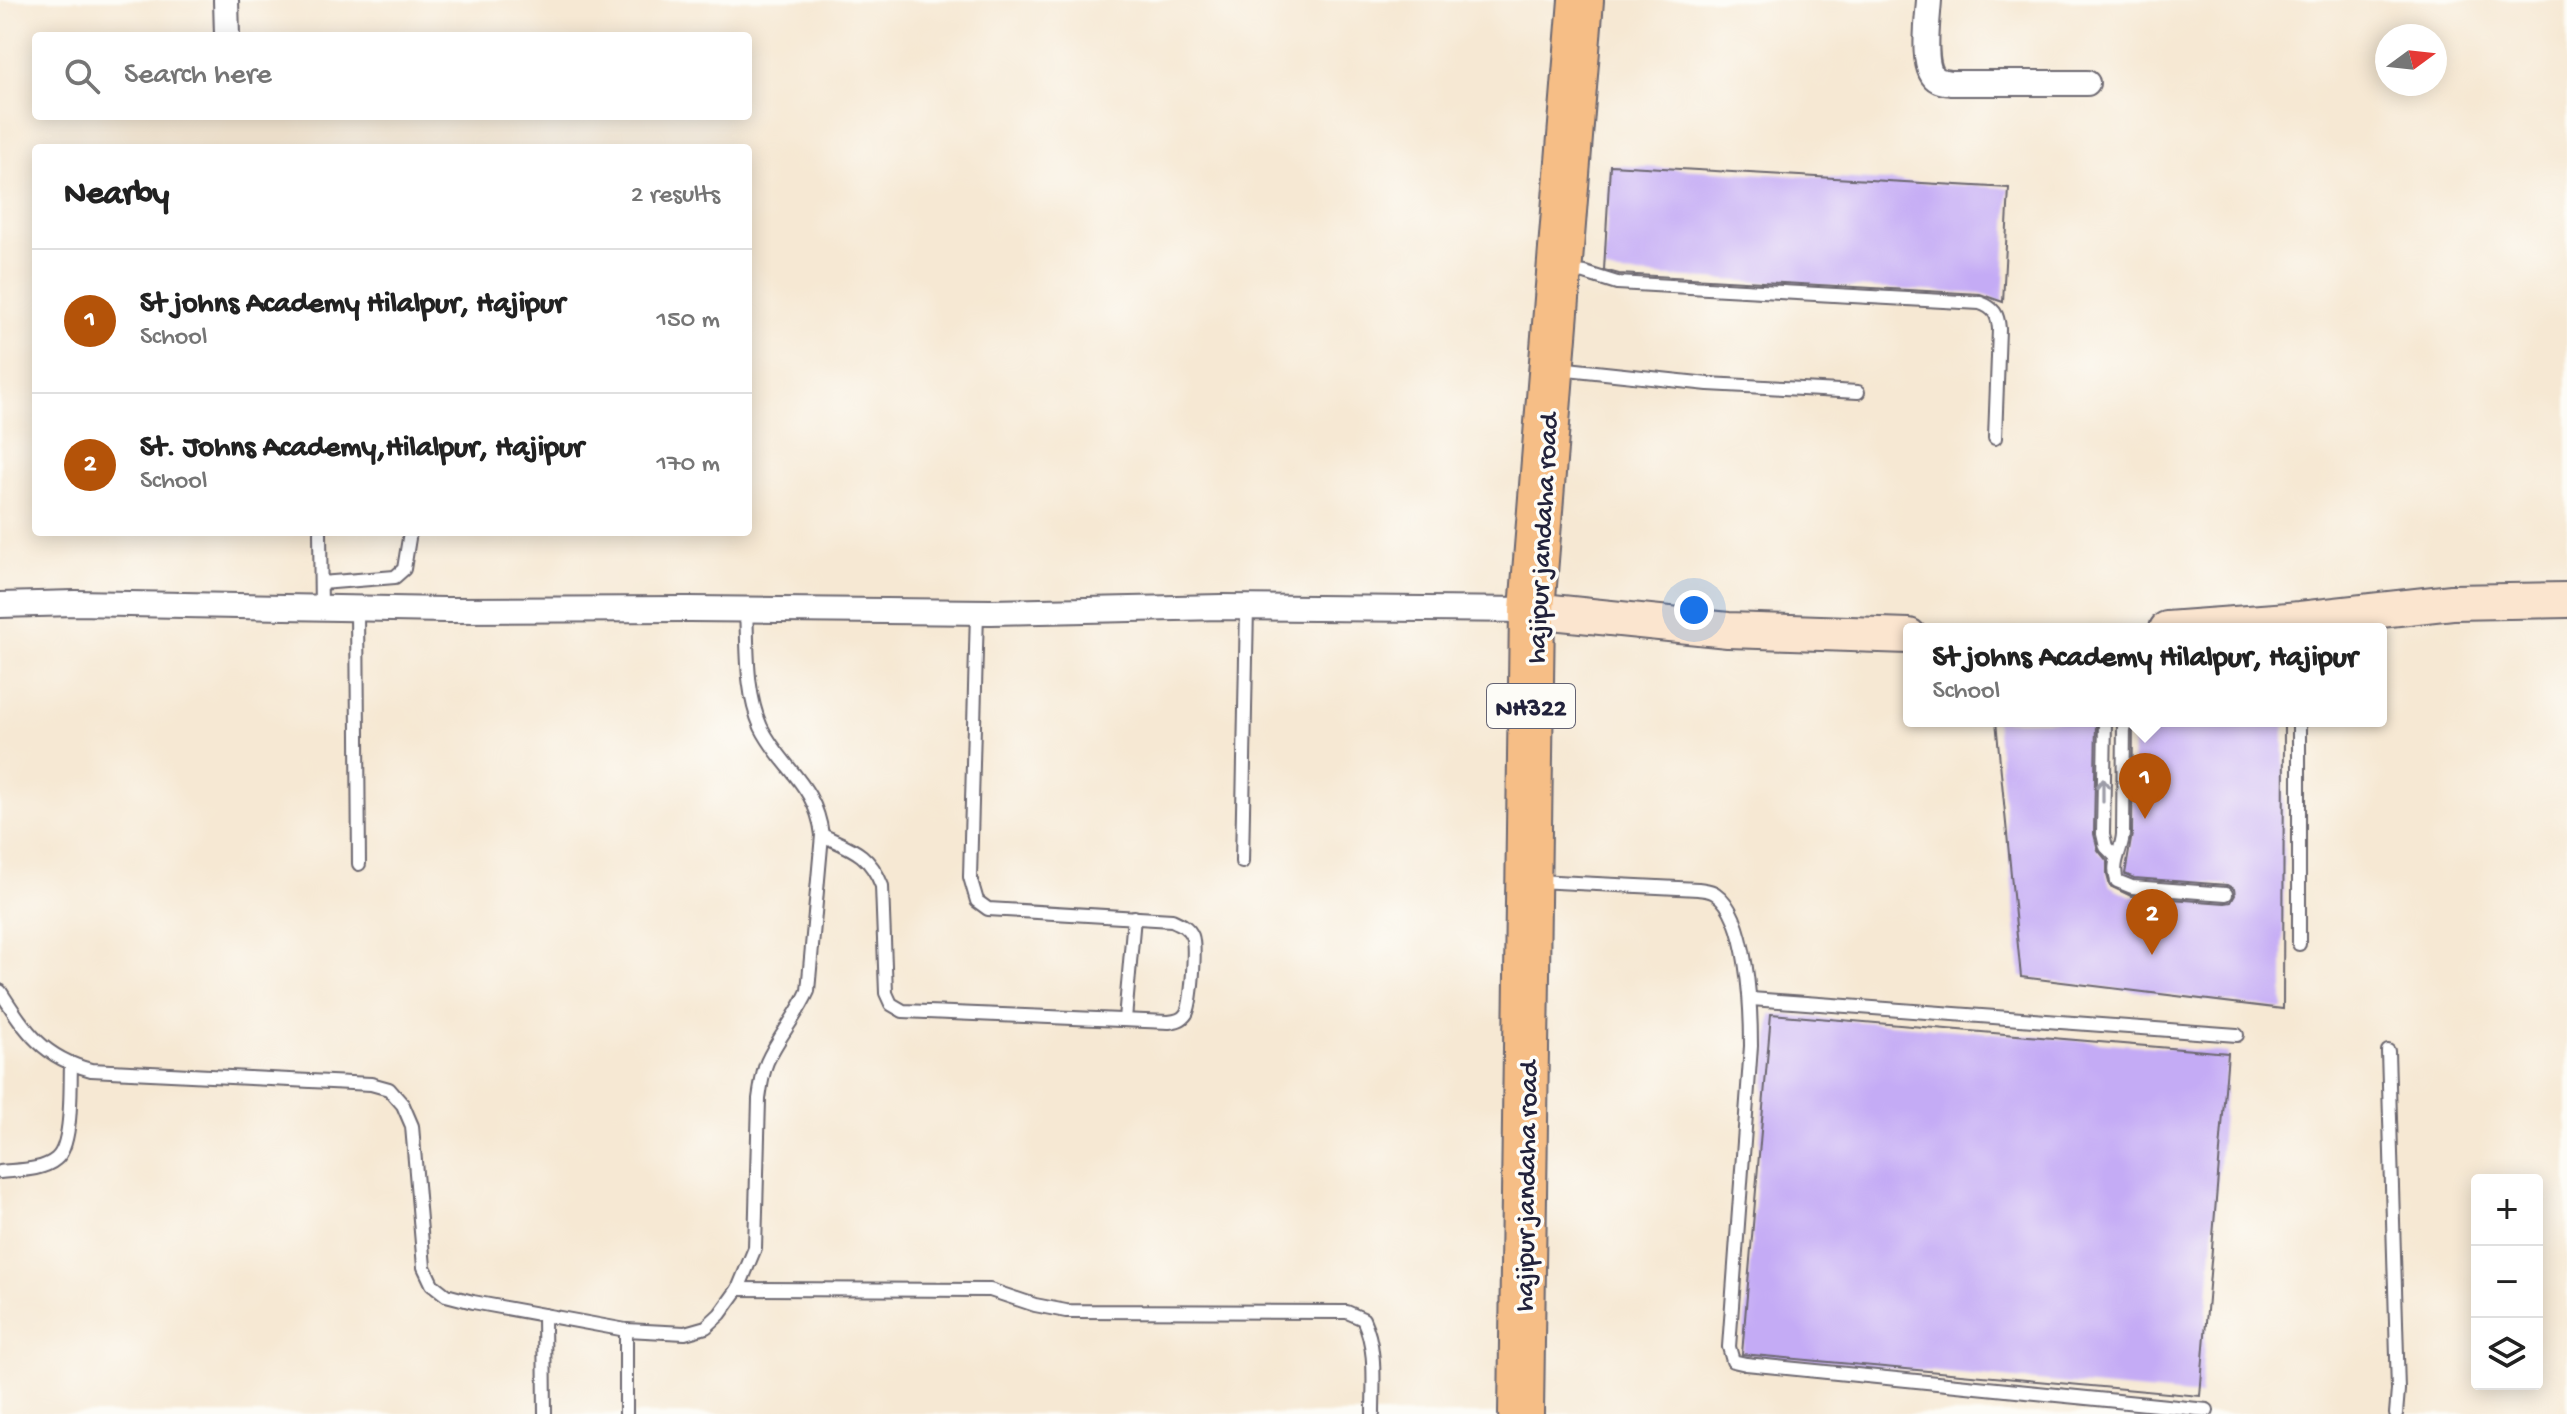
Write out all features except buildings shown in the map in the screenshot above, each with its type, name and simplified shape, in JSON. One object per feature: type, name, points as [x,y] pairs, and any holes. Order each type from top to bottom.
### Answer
[{"type":"highway","name":"hajipur jandaha road","points":[[1521,1414],[1532,610],[1581,0]]},
{"type":"street","points":[[226,0],[227,32]]},
{"type":"street","points":[[1929,0],[1927,61],[1930,72],[1937,80],[1951,83],[2087,83]]},
{"type":"street","points":[[2307,623],[2452,602],[2567,600]]},
{"type":"street","points":[[0,605],[75,603],[321,609],[977,612],[1247,607],[1532,610],[1728,630],[1903,636]]},
{"type":"lane","points":[[1559,271],[1585,273],[1617,283],[1980,303],[1989,306],[1998,318],[1999,329],[1995,438]]},
{"type":"lane","points":[[1551,368],[1708,384],[1858,392]]},
{"type":"lane","points":[[320,536],[321,609]]},
{"type":"lane","points":[[321,583],[395,577],[404,569],[409,536]]},
{"type":"lane","points":[[1242,862],[1247,607]]},
{"type":"lane","points":[[357,609],[359,864]]},
{"type":"lane","points":[[0,991],[29,1035],[51,1055],[71,1065],[91,1070],[371,1084],[389,1089],[403,1105],[412,1126],[424,1267],[432,1284],[446,1295],[626,1330],[685,1333],[706,1327],[738,1289],[755,1248],[762,1076],[768,1060],[801,1009],[808,991],[822,835],[819,814],[812,797],[763,731],[754,710],[746,609]]},
{"type":"lane","points":[[822,835],[868,859],[876,872],[882,886],[886,993],[891,1004],[903,1011],[920,1014],[1179,1020],[1185,1015],[1189,1007],[1193,937],[1186,926],[1172,920],[988,909],[977,901],[970,877],[977,612]]},
{"type":"lane","points":[[2105,727],[2103,834],[2106,847],[2115,856]]},
{"type":"lane","points":[[2124,727],[2123,834],[2122,845],[2115,856],[2117,881],[2124,885],[2226,894]]},
{"type":"lane","points":[[2299,727],[2299,944]]},
{"type":"lane","points":[[1528,880],[1714,892],[1726,904],[1744,954],[1751,999],[1751,1046],[1729,1347],[1733,1361],[2207,1410]]},
{"type":"lane","points":[[1125,1019],[1134,917]]},
{"type":"lane","points":[[1751,999],[2237,1035]]},
{"type":"lane","points":[[2388,1051],[2398,1390],[2396,1414]]},
{"type":"lane","points":[[0,1172],[41,1167],[58,1159],[68,1129],[71,1065]]},
{"type":"lane","points":[[738,1289],[990,1290],[1035,1305],[1066,1311],[1347,1312],[1363,1319],[1370,1335],[1373,1414]]},
{"type":"lane","points":[[544,1315],[545,1414]]},
{"type":"lane","points":[[626,1330],[626,1414]]},
{"type":"place","name":"St johns Academy Hilalpur, Hajipur","points":[[2145,819]]},
{"type":"place","name":"St. Johns Academy,Hilalpur, Hajipur","points":[[2152,955]]}]
